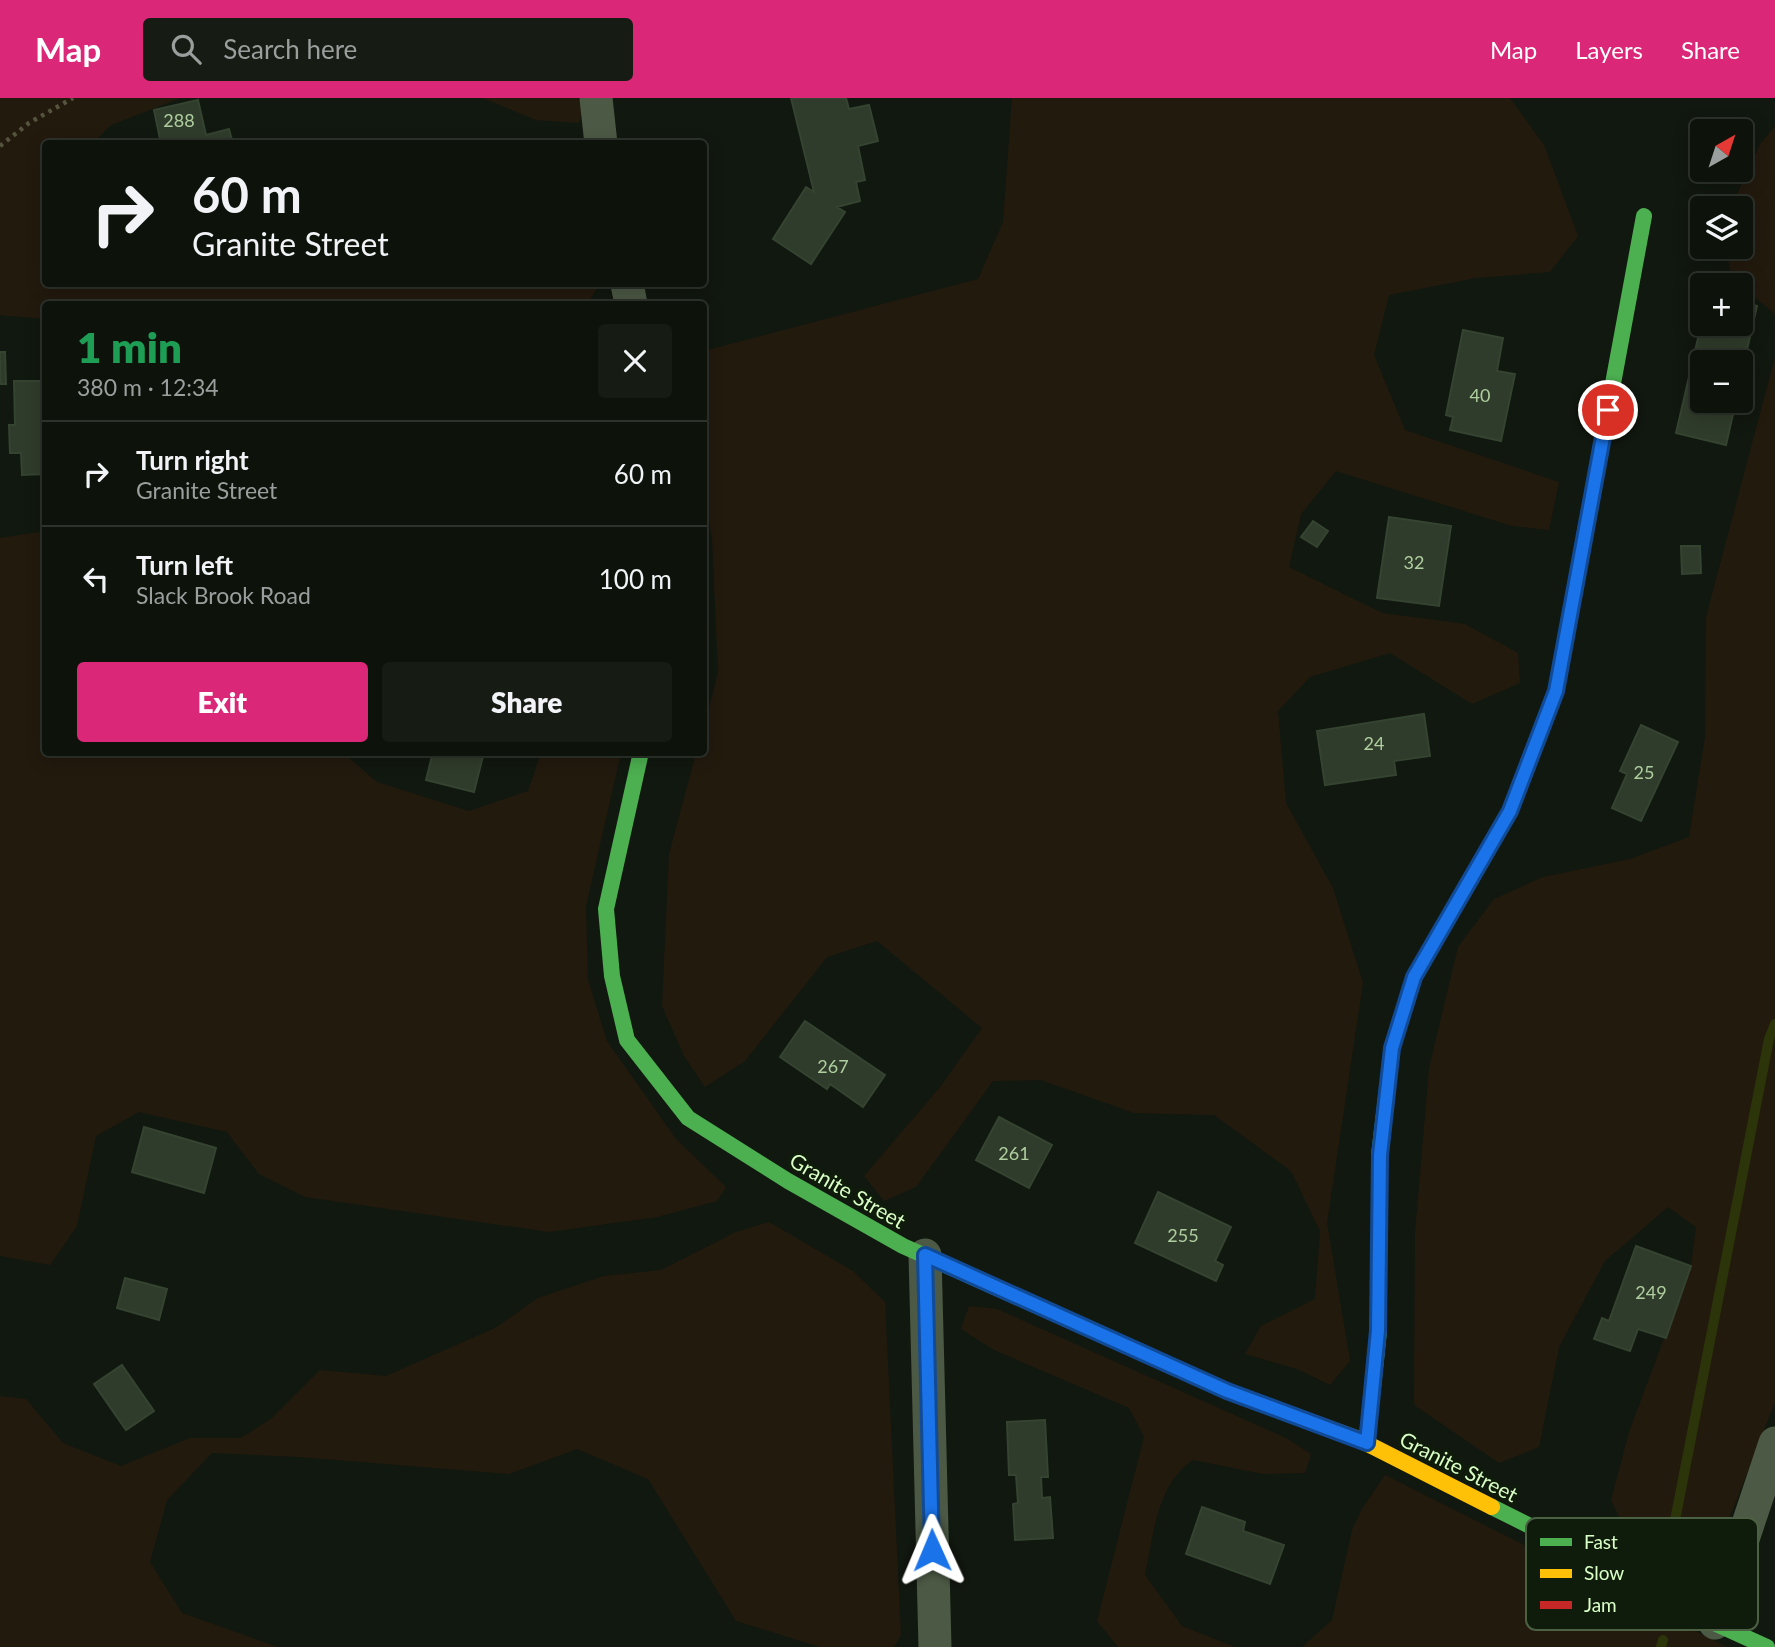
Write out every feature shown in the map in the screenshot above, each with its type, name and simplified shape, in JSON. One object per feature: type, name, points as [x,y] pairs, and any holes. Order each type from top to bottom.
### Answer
[{"type":"street","points":[[596,98],[601,140]]},
{"type":"street","points":[[1367,1443],[1378,1331],[1380,1155],[1392,1048],[1414,977],[1510,811],[1556,691],[1644,216]]},
{"type":"street","name":"Granite Street","points":[[641,756],[606,909],[612,976],[627,1040],[688,1118],[788,1181],[925,1255],[1227,1391],[1367,1443],[1526,1524]]},
{"type":"street","points":[[925,1255],[935,1647]]},
{"type":"street","points":[[1750,1518],[1775,1443]]},
{"type":"street","name":"Granite Street","points":[[1730,1630],[1767,1647]]},
{"type":"path","points":[[0,146],[29,123],[73,98]]},
{"type":"shaded area","points":[[0,98],[181,98],[111,125],[96,140],[42,140],[42,287],[597,287],[590,301],[42,301],[42,319],[0,315]]},
{"type":"shaded area","points":[[483,98],[577,98],[584,104],[579,123],[536,120]]},
{"type":"shaded area","points":[[1012,98],[1510,98],[1544,145],[1578,236],[1550,272],[1476,278],[1389,295],[1374,355],[1405,430],[1559,482],[1549,530],[1512,526],[1336,471],[1301,514],[1289,567],[1382,613],[1465,624],[1518,653],[1520,683],[1472,704],[1390,653],[1310,677],[1278,711],[1286,803],[1333,888],[1363,983],[1327,1223],[1350,1361],[1330,1385],[1297,1369],[1245,1354],[1261,1326],[1315,1299],[1320,1231],[1291,1171],[1214,1115],[1134,1113],[1041,1080],[993,1081],[916,1187],[884,1201],[864,1176],[941,1086],[982,1028],[877,941],[827,957],[745,1061],[705,1087],[684,1056],[662,1006],[669,854],[695,756],[707,756],[707,715],[718,673],[712,538],[707,512],[707,350],[978,279],[1003,222]]},
{"type":"shaded area","points":[[1775,126],[1775,314],[1753,296],[1753,273],[1731,273],[1728,259],[1753,259],[1753,196],[1736,196],[1743,182],[1754,182],[1754,157],[1760,144]]},
{"type":"shaded area","points":[[1775,357],[1775,1402],[1730,1518],[1620,1518],[1611,1500],[1629,1432],[1691,1266],[1696,1227],[1668,1207],[1605,1261],[1559,1347],[1539,1447],[1499,1463],[1414,1405],[1415,1233],[1429,1068],[1458,947],[1494,899],[1543,877],[1630,859],[1689,837],[1705,737],[1706,617]]},
{"type":"shaded area","points":[[42,531],[42,756],[347,756],[377,782],[469,811],[528,791],[540,756],[620,756],[586,906],[588,980],[607,1041],[676,1139],[726,1187],[717,1201],[657,1217],[549,1232],[305,1197],[259,1174],[227,1132],[139,1112],[96,1136],[77,1226],[50,1265],[0,1256],[0,538]]},
{"type":"shaded area","points":[[769,1222],[853,1271],[885,1302],[901,1635],[894,1647],[820,1647],[736,1621],[648,1479],[577,1449],[509,1474],[299,1457],[212,1453],[167,1500],[150,1562],[182,1613],[278,1647],[0,1647],[0,1396],[26,1399],[63,1443],[121,1466],[190,1438],[241,1438],[272,1418],[320,1370],[386,1376],[495,1328],[538,1298],[604,1276],[661,1270],[736,1232]]},
{"type":"shaded area","points":[[969,1306],[997,1309],[1286,1438],[1311,1454],[1305,1473],[1263,1474],[1193,1460],[1171,1482],[1164,1496],[1154,1528],[1145,1575],[1182,1626],[1235,1647],[1118,1647],[1097,1621],[1144,1437],[1129,1408],[994,1350],[961,1329]]},
{"type":"shaded area","points":[[1385,1475],[1526,1546],[1526,1630],[1693,1630],[1727,1647],[1302,1647],[1332,1620],[1352,1530],[1362,1509]]},
{"type":"building","points":[[791,98],[846,98],[849,109],[869,105],[878,141],[858,146],[865,180],[856,182],[860,201],[837,207],[845,212],[811,264],[773,239],[806,187],[814,192]]},
{"type":"building","points":[[198,100],[206,135],[229,129],[232,140],[160,140],[154,110]]},
{"type":"building","points":[[1753,305],[1757,306],[1753,324]]},
{"type":"building","points":[[1463,330],[1503,338],[1497,371],[1515,374],[1501,441],[1450,430],[1453,417],[1446,415]]},
{"type":"building","points":[[1699,336],[1750,336],[1747,350],[1695,350]]},
{"type":"building","points":[[0,352],[5,352],[6,384],[0,384]]},
{"type":"building","points":[[1690,373],[1690,413],[1733,413],[1726,445],[1676,433]]},
{"type":"building","points":[[14,381],[42,381],[42,474],[22,475],[21,453],[10,453],[9,425],[15,425]]},
{"type":"building","points":[[1389,517],[1451,526],[1439,606],[1377,598]]},
{"type":"building","points":[[1313,521],[1328,531],[1317,547],[1301,537]]},
{"type":"building","points":[[1681,546],[1700,546],[1701,573],[1682,574]]},
{"type":"building","points":[[1424,714],[1430,756],[1394,761],[1396,775],[1325,785],[1317,731]]},
{"type":"building","points":[[1641,725],[1678,742],[1641,821],[1612,808],[1627,774],[1620,771]]},
{"type":"building","points":[[432,756],[483,756],[474,792],[426,780]]},
{"type":"building","points":[[805,1021],[885,1075],[863,1107],[830,1084],[827,1089],[780,1057]]},
{"type":"building","points":[[999,1117],[1052,1145],[1029,1188],[976,1160]]},
{"type":"building","points":[[144,1127],[216,1148],[204,1193],[132,1172]]},
{"type":"building","points":[[1158,1192],[1231,1227],[1215,1261],[1223,1265],[1216,1281],[1135,1243]]},
{"type":"building","points":[[1636,1246],[1691,1266],[1666,1338],[1638,1329],[1630,1351],[1594,1339],[1602,1318],[1609,1321]]},
{"type":"building","points":[[125,1278],[167,1289],[159,1320],[117,1308]]},
{"type":"building","points":[[122,1365],[154,1411],[126,1430],[94,1384]]},
{"type":"building","points":[[1045,1420],[1048,1477],[1041,1477],[1042,1498],[1050,1497],[1053,1538],[1015,1540],[1013,1504],[1018,1503],[1016,1475],[1009,1475],[1007,1422]]},
{"type":"building","points":[[1202,1507],[1245,1522],[1243,1531],[1284,1545],[1270,1584],[1186,1554]]},
{"type":"waterway","points":[[1675,1518],[1769,1039],[1775,1024]]},
{"type":"waterway","points":[[1661,1647],[1663,1640]]},
{"type":"traffic: fast","points":[[1567,632],[1644,216]]},
{"type":"traffic: fast","points":[[640,756],[606,909],[612,976],[627,1040],[688,1118],[788,1181],[903,1246],[1131,1348]]},
{"type":"traffic: fast","points":[[1367,1443],[1379,1331],[1379,1155],[1392,1048],[1414,977],[1469,882]]},
{"type":"traffic: fast","points":[[1492,1507],[1526,1524]]},
{"type":"traffic: fast","points":[[1730,1630],[1767,1647]]},
{"type":"traffic: slow","points":[[1131,1348],[1227,1391],[1356,1438],[1492,1507]]},
{"type":"traffic: jam","points":[[1469,882],[1510,811],[1556,691],[1567,632]]},
{"type":"route","points":[[932,1550],[925,1255],[1227,1391],[1367,1443],[1378,1331],[1380,1155],[1392,1048],[1414,977],[1510,811],[1556,691],[1608,410]]}]
